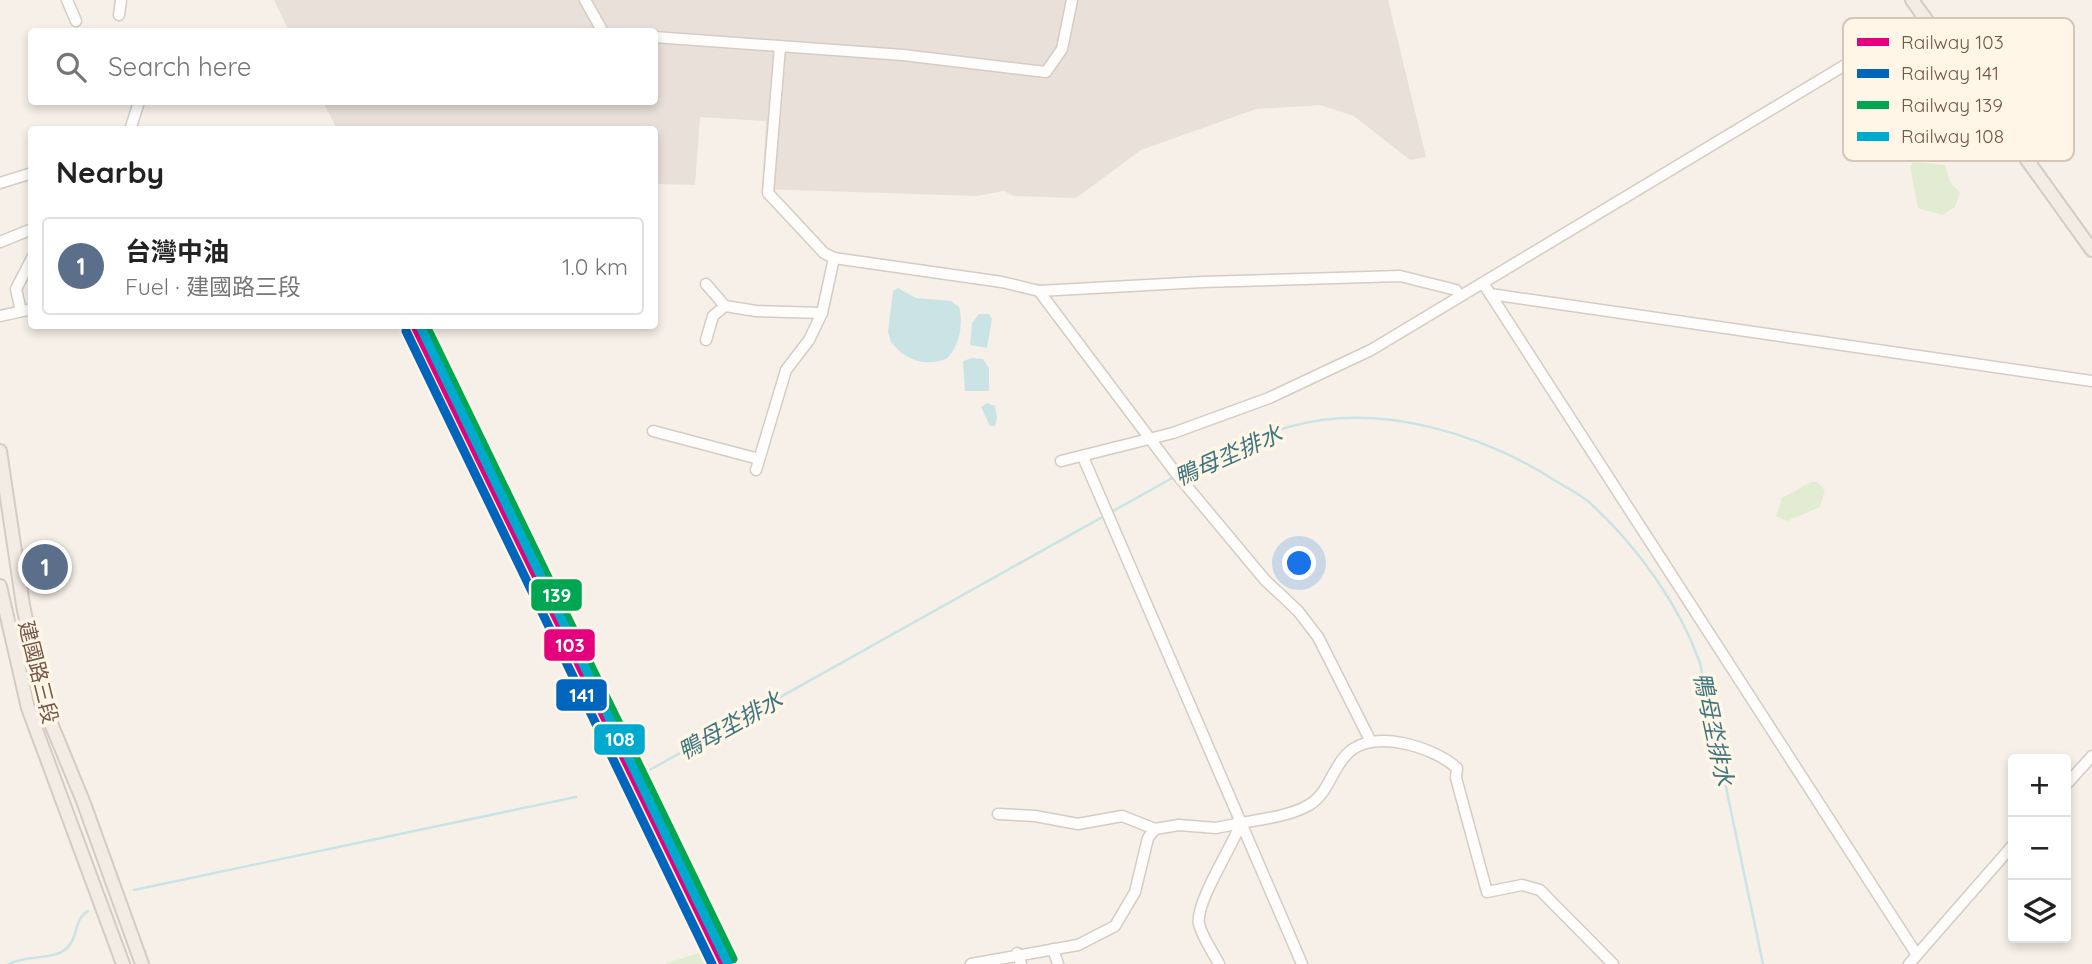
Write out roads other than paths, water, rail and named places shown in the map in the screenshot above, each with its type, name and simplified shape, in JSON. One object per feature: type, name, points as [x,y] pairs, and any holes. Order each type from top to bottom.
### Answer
[{"type":"main road","points":[[1912,0],[1924,17]]},
{"type":"main road","points":[[2028,161],[2092,250]]},
{"type":"main road","name":"建國路三段","points":[[0,451],[23,605],[43,704],[142,964]]},
{"type":"main road","name":"建國路三段","points":[[0,586],[28,708],[123,964]]},
{"type":"street","points":[[67,0],[76,21]]},
{"type":"street","points":[[119,15],[121,0]]},
{"type":"street","points":[[586,0],[601,28]]},
{"type":"street","points":[[658,37],[903,55],[1046,72],[1062,49],[1072,0]]},
{"type":"street","points":[[780,47],[768,193],[824,253],[834,258],[1002,282],[1039,291],[1202,282],[1400,276],[1456,290]]},
{"type":"street","points":[[1061,461],[1150,439],[1269,398],[1371,350],[1843,66]]},
{"type":"street","points":[[131,126],[138,105]]},
{"type":"street","points":[[0,183],[28,174]]},
{"type":"street","points":[[0,242],[28,231]]},
{"type":"street","points":[[756,470],[786,370],[809,340],[822,313],[834,258]]},
{"type":"street","points":[[0,316],[26,310],[16,289],[28,266]]},
{"type":"street","points":[[1483,283],[1917,956]]},
{"type":"street","points":[[706,284],[725,306],[757,311],[822,313]]},
{"type":"street","points":[[1039,291],[1175,472],[1265,580],[1298,611],[1318,637],[1370,740]]},
{"type":"street","points":[[1490,295],[2092,381]]},
{"type":"street","points":[[706,340],[713,316],[725,306]]},
{"type":"street","points":[[653,431],[760,459]]},
{"type":"street","points":[[1083,457],[1302,964]]},
{"type":"street","points":[[998,814],[1035,816],[1078,824],[1122,816],[1155,829],[1170,825],[1216,828],[1310,804],[1326,788],[1349,751],[1370,740],[1421,748],[1443,756],[1457,768],[1456,778],[1487,892],[1522,886],[1541,890],[1613,964]]},
{"type":"street","points":[[2071,779],[2092,756]]},
{"type":"street","points":[[1219,964],[1199,924],[1200,908],[1232,848],[1241,823]]},
{"type":"street","points":[[971,964],[1017,953],[1078,945],[1115,926],[1135,892],[1148,838],[1155,829]]},
{"type":"street","points":[[1909,964],[2008,851]]},
{"type":"street","points":[[1053,949],[1058,964]]},
{"type":"street","points":[[1017,953],[1021,964]]},
{"type":"water","points":[[898,288],[916,298],[951,301],[959,307],[959,335],[954,349],[946,359],[930,362],[916,360],[902,353],[891,342],[888,332],[893,291]]},
{"type":"water","points":[[979,314],[989,314],[992,319],[987,348],[970,345],[972,323]]},
{"type":"water","points":[[983,359],[989,368],[989,391],[965,391],[963,361]]},
{"type":"water","points":[[987,403],[995,406],[995,426],[990,426],[981,407]]},
{"type":"waterway","name":"鴨母坔排水","points":[[1180,474],[1234,447],[1278,430],[1326,420],[1361,418],[1431,427],[1465,437],[1530,465],[1590,503],[1624,538],[1655,577],[1681,619],[1700,663],[1763,964]]},
{"type":"waterway","name":"鴨母坔排水","points":[[630,781],[1174,477]]},
{"type":"waterway","name":"鴨母坔排水","points":[[134,890],[576,797]]},
{"type":"waterway","name":"鴨母坔排水","points":[[9,964],[23,959],[54,955],[67,948],[80,919],[88,911]]},
{"type":"rail line","name":"103","points":[[416,329],[724,964]]},
{"type":"rail line","name":"108","points":[[421,329],[728,964]]},
{"type":"rail line","name":"139","points":[[427,329],[733,959]]},
{"type":"rail line","name":"141","points":[[406,331],[712,964]]},
{"type":"place","name":"台灣中油","points":[[45,567]]}]
